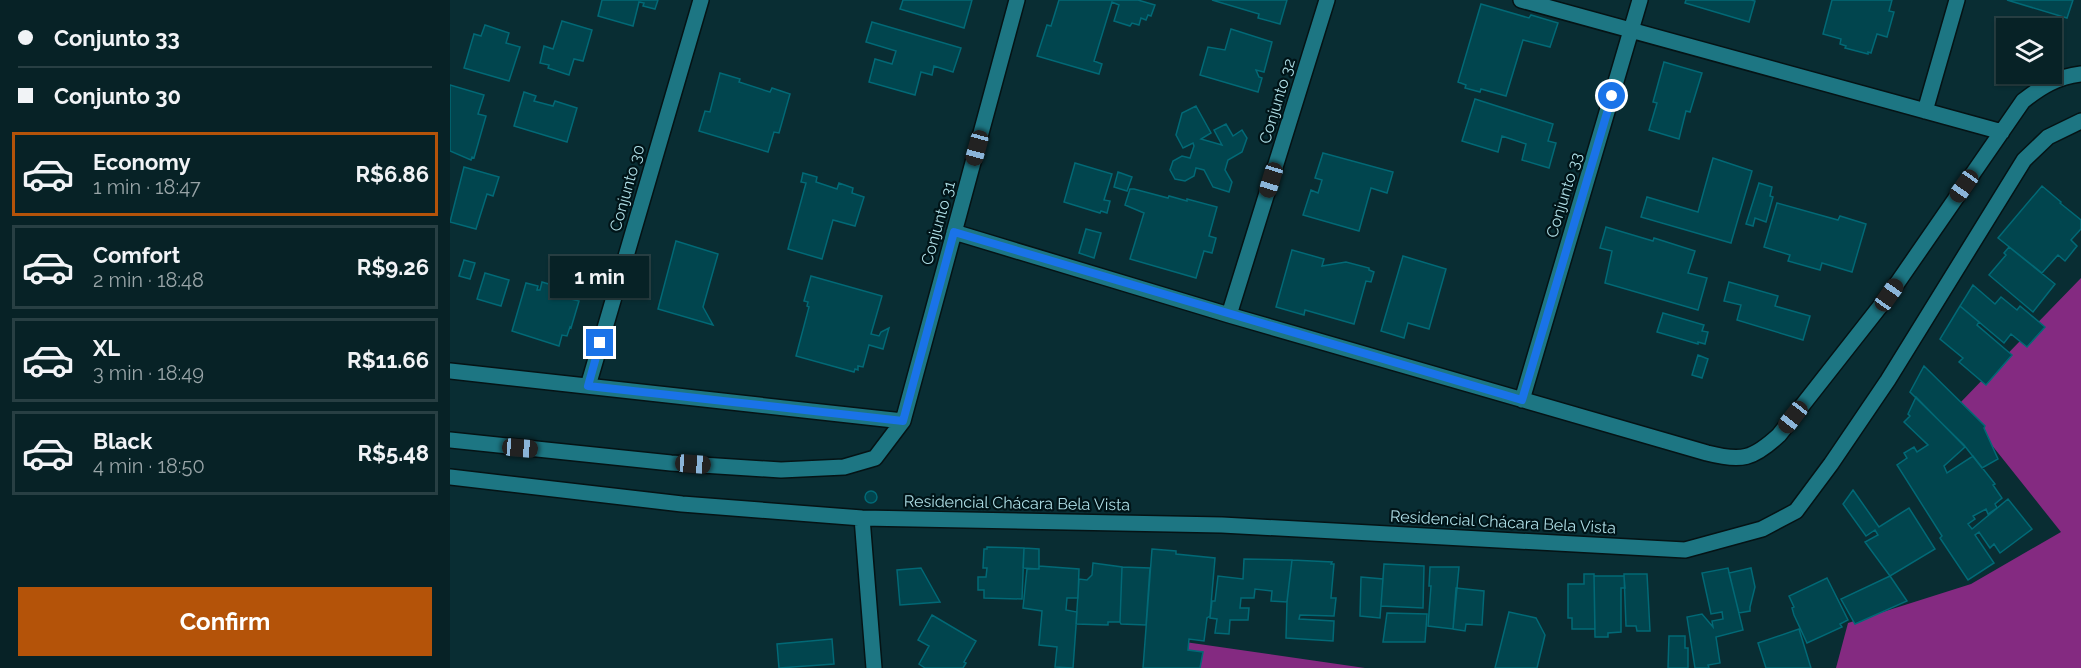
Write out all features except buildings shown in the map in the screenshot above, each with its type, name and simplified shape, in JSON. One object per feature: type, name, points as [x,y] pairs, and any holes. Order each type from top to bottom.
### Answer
[{"type":"street","name":"Conjunto 30","points":[[588,386],[701,0]]},
{"type":"street","name":"Conjunto 31","points":[[903,421],[1017,0]]},
{"type":"street","name":"Conjunto 32","points":[[1229,315],[1327,0]]},
{"type":"street","points":[[1521,0],[2002,132]]},
{"type":"street","name":"Conjunto 33","points":[[1522,400],[1640,0]]},
{"type":"street","points":[[1925,111],[1956,0]]},
{"type":"street","points":[[954,232],[1229,315],[1725,458],[1744,457],[1761,451],[1779,435],[1889,295],[2023,101],[2044,85],[2071,75],[2081,74]]},
{"type":"street","name":"Residencial Chácara Bela Vista","points":[[450,477],[682,504],[862,518],[1222,525],[1685,550],[1762,529],[1796,511],[1888,380],[2024,160],[2048,137],[2081,121]]},
{"type":"street","points":[[450,371],[903,421]]},
{"type":"street","points":[[450,440],[671,463],[782,470],[844,467],[875,458],[903,421]]},
{"type":"street","points":[[862,518],[874,668]]},
{"type":"shaded area","points":[[2081,278],[2081,668],[1836,668],[1848,623],[1971,584],[2061,532],[1959,404]]},
{"type":"shaded area","points":[[1171,640],[1365,668],[1166,668]]},
{"type":"route","points":[[600,343],[588,386],[903,421],[954,232],[1522,400],[1612,96]]}]
